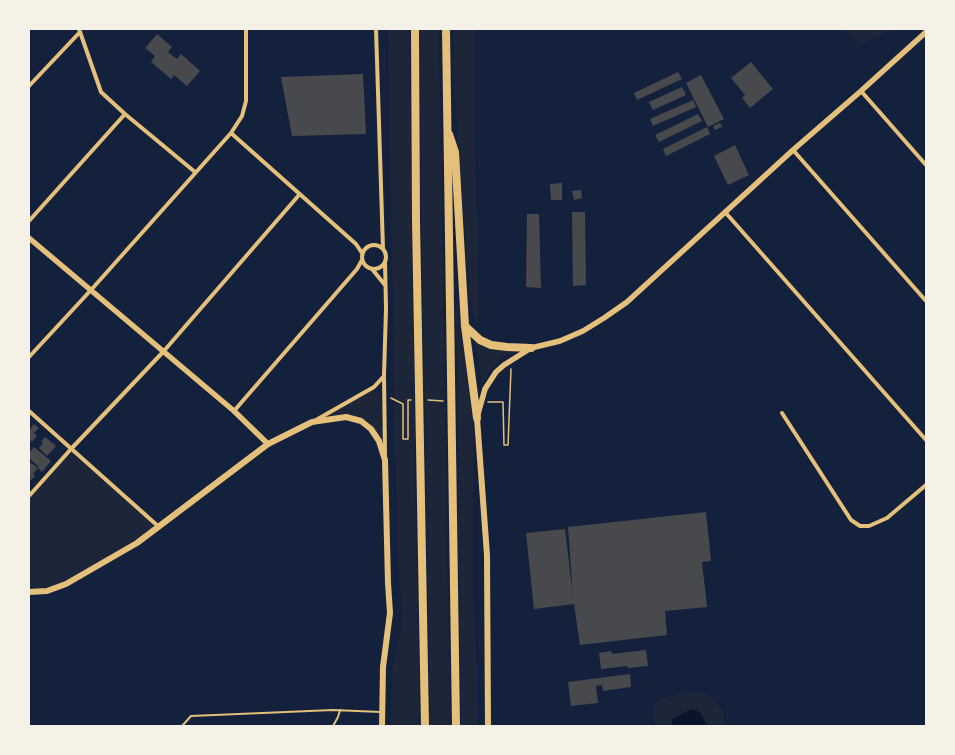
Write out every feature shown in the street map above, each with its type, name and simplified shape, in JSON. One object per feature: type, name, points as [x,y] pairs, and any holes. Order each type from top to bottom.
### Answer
[{"type":"highway","points":[[415,29],[416,229],[425,726]]},
{"type":"highway","points":[[446,29],[456,726]]},
{"type":"highway","points":[[447,125],[455,152],[466,326],[477,418]]},
{"type":"highway","points":[[466,326],[480,340],[491,344],[507,347],[531,348]]},
{"type":"main road","points":[[29,592],[47,591],[66,584],[137,543],[246,458],[268,444],[312,422],[346,417],[361,421],[371,429],[379,441],[385,460],[390,613],[383,667],[382,726]]},
{"type":"main road","points":[[477,418],[487,554],[488,726]]},
{"type":"street","points":[[29,358],[231,133],[242,116],[245,108],[246,29]]},
{"type":"street","points":[[376,29],[383,249],[385,252],[385,460]]},
{"type":"street","points":[[29,86],[79,30],[101,92],[125,114],[196,172]]},
{"type":"street","points":[[477,418],[485,389],[496,372],[512,359],[531,348],[560,341],[583,331],[604,318],[633,296],[792,150],[861,91],[926,32]]},
{"type":"street","points":[[861,91],[926,165]]},
{"type":"street","points":[[29,220],[125,114]]},
{"type":"street","points":[[231,133],[299,195],[356,244],[362,253],[362,260],[357,269],[234,411]]},
{"type":"street","points":[[792,150],[926,302]]},
{"type":"street","points":[[29,496],[71,449],[163,352],[299,195]]},
{"type":"street","points":[[725,212],[926,440]]},
{"type":"street","points":[[356,244],[367,247],[376,245],[383,236]]},
{"type":"street","points":[[29,238],[234,411],[268,444]]},
{"type":"street","points":[[376,245],[383,249]]},
{"type":"street","points":[[362,253],[367,247]]},
{"type":"street","points":[[362,260],[367,267],[372,269],[385,285]]},
{"type":"street","points":[[372,269],[380,267],[385,261]]},
{"type":"street","points":[[357,269],[367,267]]},
{"type":"street","points":[[312,422],[374,387],[384,375]]},
{"type":"street","points":[[29,411],[159,527]]},
{"type":"street","points":[[782,413],[850,520],[860,526],[869,526],[887,518],[926,486]]},
{"type":"lane","points":[[182,726],[191,716],[340,710],[382,712]]},
{"type":"lane","points":[[333,726],[340,710]]},
{"type":"path","points":[[503,402],[504,445],[508,445],[512,359]]},
{"type":"path","points":[[384,394],[403,404],[403,438],[408,439],[408,400]]},
{"type":"shaded area","points":[[388,29],[409,29],[419,726],[391,726],[392,670],[403,622],[399,579],[395,444]]},
{"type":"shaded area","points":[[420,29],[439,29],[450,726],[430,726]]},
{"type":"shaded area","points":[[453,29],[474,29],[479,329],[473,312],[469,291],[455,100]]},
{"type":"shaded area","points":[[842,29],[893,29],[862,44]]},
{"type":"shaded area","points":[[455,305],[458,306],[473,427],[473,598],[478,686],[477,726],[461,726],[458,519],[459,462]]},
{"type":"shaded area","points":[[475,342],[489,349],[513,351],[500,360],[490,371],[482,385]]},
{"type":"shaded area","points":[[373,389],[381,396],[385,445],[382,450],[373,431],[361,421],[325,417]]},
{"type":"shaded area","points":[[69,451],[156,526],[99,565],[57,588],[29,590],[29,496]]},
{"type":"shaded area","points":[[702,692],[714,698],[723,712],[725,726],[656,726],[654,706],[662,698],[678,694]]},
{"type":"shaded area","points":[[692,709],[701,713],[707,726],[672,726],[672,719]]},
{"type":"building","points":[[157,34],[172,47],[168,52],[177,59],[181,54],[200,71],[187,86],[174,75],[171,79],[151,62],[155,56],[145,48]]},
{"type":"building","points":[[751,62],[773,89],[750,108],[742,98],[745,95],[731,78]]},
{"type":"building","points":[[678,72],[682,79],[637,100],[634,93]]},
{"type":"building","points":[[363,74],[366,134],[292,136],[281,77]]},
{"type":"building","points":[[701,75],[724,119],[708,127],[686,83]]},
{"type":"building","points":[[682,87],[686,95],[653,110],[649,102]]},
{"type":"building","points":[[693,100],[696,107],[653,126],[650,119]]},
{"type":"building","points":[[698,114],[702,121],[659,142],[655,135]]},
{"type":"building","points":[[720,123],[722,127],[715,130],[713,126]]},
{"type":"building","points":[[707,127],[710,134],[666,156],[663,149]]},
{"type":"building","points":[[735,145],[749,175],[728,185],[714,156]]},
{"type":"building","points":[[562,183],[562,200],[551,200],[550,184]]},
{"type":"building","points":[[581,190],[582,198],[574,200],[572,191]]},
{"type":"building","points":[[572,212],[585,212],[586,285],[573,286]]},
{"type":"building","points":[[527,214],[539,214],[541,288],[526,287]]},
{"type":"building","points":[[34,424],[39,428],[34,433],[37,436],[32,442],[29,439],[29,430]]},
{"type":"building","points":[[45,437],[56,446],[47,456],[39,448]]},
{"type":"building","points":[[34,447],[51,461],[42,472],[38,468],[39,467],[29,458],[29,453]]},
{"type":"building","points":[[31,463],[38,468],[33,474],[35,476],[31,480],[29,478],[29,464],[30,465]]},
{"type":"building","points":[[706,512],[711,561],[702,562],[707,607],[665,611],[667,635],[580,645],[574,604],[534,609],[526,533],[565,529],[573,596],[568,527]]},
{"type":"building","points":[[646,650],[648,666],[628,668],[627,666],[601,669],[599,653],[611,651],[612,654]]},
{"type":"building","points":[[630,674],[631,687],[603,691],[602,685],[596,686],[598,703],[571,706],[568,682]]}]
